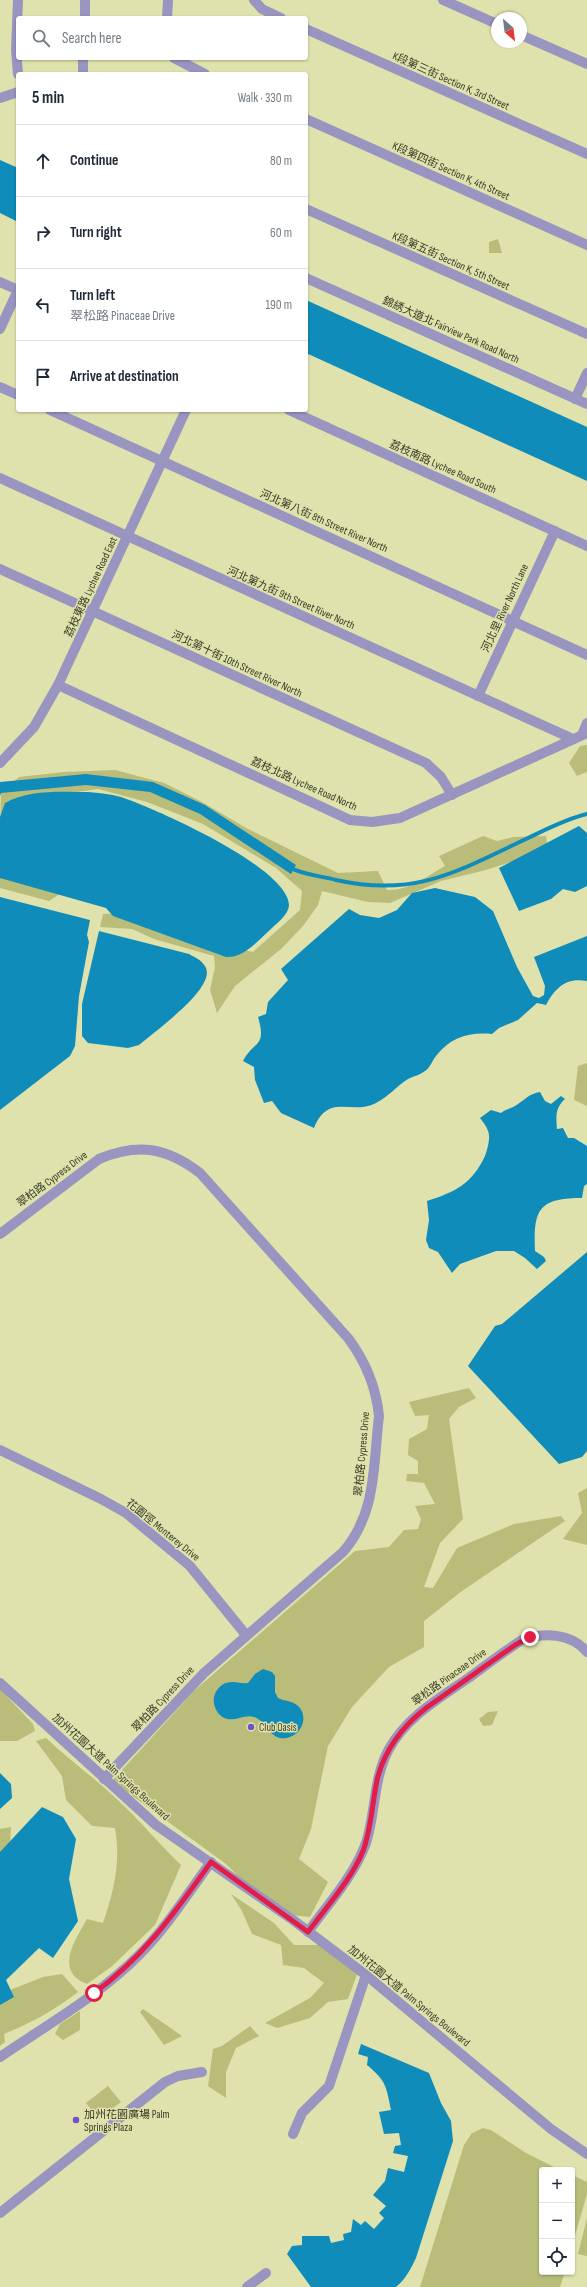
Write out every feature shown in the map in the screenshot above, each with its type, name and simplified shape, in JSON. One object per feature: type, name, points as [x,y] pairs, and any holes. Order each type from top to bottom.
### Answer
[{"type":"street","points":[[17,16],[18,0]]},
{"type":"street","points":[[85,0],[85,16]]},
{"type":"street","points":[[167,16],[168,0]]},
{"type":"street","points":[[254,0],[262,9],[277,16]]},
{"type":"street","points":[[443,0],[491,21]]},
{"type":"street","name":"K段第三街 Section K, 3rd Street","points":[[308,30],[587,154]]},
{"type":"street","points":[[527,38],[587,64]]},
{"type":"street","points":[[17,60],[18,72]]},
{"type":"street","points":[[83,60],[83,72]]},
{"type":"street","points":[[178,60],[200,72]]},
{"type":"street","points":[[0,98],[16,93]]},
{"type":"street","name":"K段第四街 Section K, 4th Street","points":[[308,120],[587,244]]},
{"type":"street","name":"K段第五街 Section K, 5th Street","points":[[308,210],[587,334]]},
{"type":"street","name":"錦綉大道北 Fairview Park Road North","points":[[308,279],[587,404]]},
{"type":"street","points":[[0,282],[16,289]]},
{"type":"street","points":[[0,329],[16,294]]},
{"type":"street","points":[[575,399],[587,373]]},
{"type":"street","points":[[0,387],[16,394]]},
{"type":"street","name":"河北第八街 8th Street River North","points":[[54,412],[587,655]]},
{"type":"street","name":"荔枝東路 Lychee Road East","points":[[0,764],[34,727],[58,685],[185,412]]},
{"type":"street","name":"荔枝南路 Lychee Road South","points":[[293,412],[587,546]]},
{"type":"street","name":"河北第九街 9th Street River North","points":[[0,478],[478,696],[581,736]]},
{"type":"street","name":"河北里 River North Lane","points":[[478,696],[554,531]]},
{"type":"street","name":"河北第十街 10th Street River North","points":[[0,569],[426,763],[441,777],[452,795]]},
{"type":"street","name":"荔枝北路 Lychee Road North","points":[[58,685],[350,820],[372,822],[400,818],[581,736]]},
{"type":"street","points":[[581,736],[587,723]]},
{"type":"street","name":"翠柏路 Cypress Drive","points":[[0,1234],[99,1159],[116,1152],[133,1149],[152,1150],[169,1154],[185,1162],[200,1173],[357,1351],[372,1379],[379,1416],[370,1501],[364,1521],[359,1531],[343,1552],[246,1635],[199,1678],[104,1779]]},
{"type":"street","name":"花園徑 Monterey Drive","points":[[0,1450],[101,1498],[126,1513],[190,1566],[246,1635]]},
{"type":"street","name":"翠松路 Pinaceae Drive","points":[[308,1932],[350,1874],[362,1853],[370,1826],[382,1763],[388,1750],[405,1727],[426,1708],[526,1639],[539,1635],[557,1636],[576,1643],[587,1652]]},
{"type":"street","name":"加州花園大道 Palm Springs Boulevard","points":[[0,1683],[156,1826],[211,1862],[366,1975],[551,2129],[587,2154]]},
{"type":"street","points":[[0,2057],[94,1993],[126,1968],[154,1940],[211,1862]]},
{"type":"street","points":[[292,2134],[302,2113],[329,2086],[366,1975]]},
{"type":"street","points":[[0,2213],[164,2082],[178,2076],[202,2072]]},
{"type":"street","points":[[247,2287],[266,2273]]},
{"type":"green space","points":[[498,239],[502,253],[489,253],[489,242]]},
{"type":"green space","points":[[587,745],[587,772],[577,776],[569,763],[580,746]]},
{"type":"green space","points":[[115,770],[164,783],[202,802],[248,829],[338,873],[378,871],[387,890],[403,888],[424,878],[445,866],[439,856],[483,836],[497,841],[513,837],[546,836],[548,850],[486,870],[441,881],[390,903],[368,902],[322,891],[318,905],[303,926],[281,949],[235,986],[217,1013],[210,990],[215,967],[214,956],[154,939],[132,929],[100,927],[103,914],[126,913],[233,948],[253,952],[300,910],[302,891],[276,868],[203,824],[147,802],[98,789],[36,798],[0,830],[1,793],[19,777],[64,772]]},
{"type":"green space","points":[[0,870],[69,888],[49,901],[0,888]]},
{"type":"green space","points":[[587,1063],[587,1106],[574,1100],[578,1066]]},
{"type":"green space","name":"Club Oasis","points":[[469,1388],[476,1398],[459,1407],[449,1419],[463,1519],[440,1543],[424,1587],[433,1588],[457,1548],[514,1524],[561,1516],[565,1521],[462,1591],[424,1621],[424,1647],[389,1667],[352,1707],[328,1746],[311,1829],[299,1859],[328,1882],[310,1917],[289,1915],[239,1877],[226,1864],[112,1781],[195,1690],[355,1551],[389,1547],[404,1530],[418,1529],[421,1519],[415,1506],[435,1504],[424,1483],[406,1481],[407,1474],[418,1474],[418,1461],[408,1455],[409,1439],[427,1429],[429,1415],[415,1416],[409,1402]]},
{"type":"green space","points":[[587,1488],[587,1545],[563,1539],[582,1513],[578,1493]]},
{"type":"green space","points":[[0,1689],[33,1724],[35,1731],[17,1741],[0,1741]]},
{"type":"green space","points":[[498,1711],[492,1725],[483,1726],[479,1719],[488,1712]]},
{"type":"green space","points":[[46,1738],[114,1796],[181,1865],[155,1925],[111,1967],[87,1984],[77,1978],[71,1971],[69,1963],[70,1954],[73,1945],[87,1919],[103,1923],[113,1888],[117,1864],[117,1840],[115,1828],[92,1826],[66,1800],[62,1776],[36,1741]]},
{"type":"green space","points":[[11,1827],[10,1849],[0,1860],[0,1829]]},
{"type":"green space","points":[[231,1894],[274,1923],[294,1945],[323,1945],[359,1969],[348,1999],[328,2002],[310,2018],[277,2028],[265,2023],[310,1998],[324,1983],[304,1968],[283,1965],[281,1945],[252,1934],[242,1911]]},
{"type":"green space","points":[[62,1974],[78,1992],[61,2005],[42,2016],[4,2034],[5,2042],[0,2046],[0,1994],[43,1977]]},
{"type":"green space","points":[[143,2009],[182,2036],[164,2045],[140,2012]]},
{"type":"green space","points":[[80,2011],[80,2030],[63,2040],[55,2034],[60,2024]]},
{"type":"green space","points":[[250,2026],[259,2036],[236,2048],[226,2072],[226,2098],[208,2086],[213,2049],[222,2046]]},
{"type":"green space","points":[[108,2086],[121,2102],[99,2119],[86,2103]]},
{"type":"green space","points":[[483,2128],[491,2130],[526,2153],[554,2167],[539,2167],[539,2275],[564,2275],[560,2287],[420,2287],[464,2145],[472,2133]]},
{"type":"green space","points":[[575,2176],[587,2182],[587,2194],[575,2236]]},
{"type":"green space","points":[[587,2218],[587,2256],[578,2254]]},
{"type":"water","points":[[0,160],[16,167],[16,221],[0,213]]},
{"type":"water","points":[[308,301],[587,427],[587,481],[308,354]]},
{"type":"water","points":[[86,774],[153,782],[205,805],[296,865],[291,874],[200,814],[150,792],[86,785],[1,793],[0,796],[0,782]]},
{"type":"water","points":[[88,792],[117,796],[138,803],[188,826],[244,857],[267,874],[283,890],[289,905],[287,912],[251,948],[239,955],[226,957],[113,916],[106,908],[0,878],[0,817],[5,803],[24,795],[35,793]]},
{"type":"water","points":[[579,826],[587,833],[587,886],[575,892],[563,889],[551,899],[519,911],[499,868]]},
{"type":"water","points":[[435,888],[475,897],[493,911],[517,967],[533,996],[539,998],[544,995],[545,986],[534,957],[587,936],[587,981],[580,980],[567,982],[557,989],[546,1005],[537,1003],[518,1020],[499,1028],[492,1034],[468,1035],[454,1040],[436,1056],[427,1070],[408,1079],[380,1101],[367,1106],[341,1107],[326,1111],[320,1117],[314,1128],[281,1113],[272,1101],[264,1103],[255,1080],[254,1067],[243,1061],[260,1039],[261,1034],[258,1017],[266,1014],[268,1002],[288,980],[281,969],[349,909],[360,915],[379,918],[397,910],[412,893]]},
{"type":"water","points":[[0,897],[90,920],[87,935],[89,942],[79,996],[75,1046],[70,1056],[0,1110]]},
{"type":"water","points":[[99,931],[189,954],[201,961],[206,968],[206,977],[193,998],[182,1010],[139,1045],[128,1048],[88,1043],[82,1036],[82,1004]]},
{"type":"water","points":[[540,1092],[545,1101],[551,1104],[561,1096],[565,1099],[558,1109],[556,1117],[557,1129],[563,1128],[568,1138],[574,1138],[587,1146],[587,1184],[584,1186],[582,1198],[556,1200],[542,1209],[535,1225],[535,1251],[544,1257],[546,1261],[537,1269],[525,1258],[514,1251],[496,1251],[460,1264],[452,1273],[438,1252],[429,1248],[426,1240],[429,1220],[427,1201],[462,1186],[480,1166],[486,1153],[489,1134],[480,1118],[491,1110],[501,1113],[531,1095]]},
{"type":"water","points":[[587,1252],[587,1451],[582,1457],[559,1464],[468,1366],[495,1326],[502,1324]]},
{"type":"water","points":[[263,1669],[272,1672],[275,1676],[275,1692],[278,1698],[298,1705],[303,1713],[300,1729],[291,1737],[280,1738],[276,1736],[254,1717],[247,1716],[227,1719],[223,1717],[216,1709],[214,1698],[220,1686],[228,1682],[248,1683],[255,1674]]},
{"type":"water","points":[[0,1773],[11,1784],[12,1798],[0,1809]]},
{"type":"water","points":[[42,1807],[63,1817],[76,1839],[69,1879],[78,1921],[53,1958],[39,1948],[6,1980],[14,1997],[0,2005],[0,1852]]},
{"type":"water","points":[[361,2044],[429,2073],[441,2103],[451,2121],[453,2141],[416,2258],[400,2284],[396,2287],[311,2287],[287,2254],[292,2246],[302,2245],[302,2236],[329,2236],[331,2243],[344,2240],[343,2234],[351,2232],[353,2219],[361,2225],[365,2221],[374,2229],[384,2218],[379,2213],[386,2206],[373,2195],[385,2181],[388,2168],[404,2172],[408,2156],[393,2153],[395,2146],[401,2145],[399,2133],[384,2134],[379,2112],[391,2110],[388,2095],[382,2080],[367,2065],[368,2057],[358,2054]]},
{"type":"waterway","points":[[289,867],[306,874],[364,885],[390,886],[413,883],[458,871],[557,824],[587,814]]},
{"type":"place","name":"Club Oasis","points":[[251,1727]]},
{"type":"place","name":"加州花園廣場 Palm Springs Plaza","points":[[76,2120]]},
{"type":"route","points":[[94,1993],[126,1968],[154,1940],[211,1862],[308,1932],[350,1874],[362,1853],[370,1826],[378,1777],[382,1763],[396,1738],[405,1727],[426,1708],[522,1640],[530,1637]]}]
